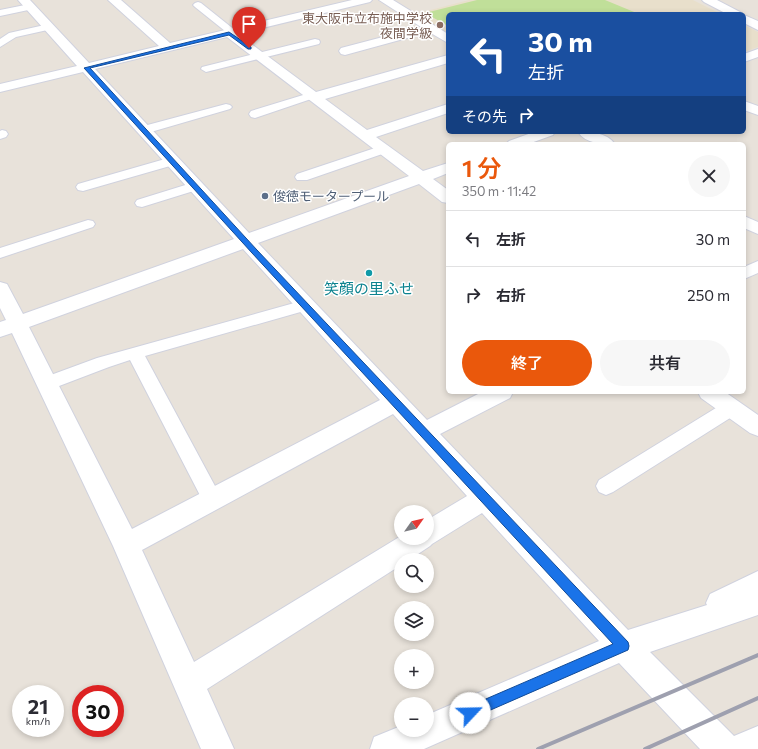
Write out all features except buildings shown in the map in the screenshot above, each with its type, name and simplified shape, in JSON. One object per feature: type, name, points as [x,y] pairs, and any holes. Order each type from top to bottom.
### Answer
[{"type":"street","points":[[114,0],[168,48]]},
{"type":"street","points":[[0,88],[366,0]]},
{"type":"street","points":[[385,0],[446,38]]},
{"type":"street","points":[[715,1],[733,12]]},
{"type":"street","points":[[31,3],[49,27],[305,306],[623,646],[723,749]]},
{"type":"street","points":[[746,19],[758,26]]},
{"type":"street","points":[[345,51],[431,28]]},
{"type":"street","points":[[231,33],[259,56],[446,197]]},
{"type":"street","points":[[746,57],[758,53]]},
{"type":"street","points":[[314,96],[446,60]]},
{"type":"street","points":[[746,106],[758,111]]},
{"type":"street","points":[[366,135],[446,109]]},
{"type":"street","points":[[520,142],[542,134]]},
{"type":"street","points":[[589,134],[603,142]]},
{"type":"street","points":[[8,326],[446,169]]},
{"type":"street","points":[[746,222],[758,229]]},
{"type":"street","points":[[0,288],[8,326],[46,384],[126,545],[218,749]]},
{"type":"street","points":[[424,432],[498,394]]},
{"type":"street","points":[[712,394],[758,427]]},
{"type":"street","points":[[126,545],[396,402]]},
{"type":"street","points":[[434,530],[485,498]]},
{"type":"street","points":[[188,683],[410,545]]},
{"type":"street","points":[[662,634],[758,584]]},
{"type":"street","points":[[386,749],[623,646],[758,602]]},
{"type":"street","points":[[743,749],[758,742]]},
{"type":"lane","points":[[0,13],[31,3]]},
{"type":"lane","points":[[198,5],[231,33]]},
{"type":"lane","points":[[0,44],[13,35],[49,27]]},
{"type":"lane","points":[[206,69],[316,42]]},
{"type":"lane","points":[[255,114],[314,96]]},
{"type":"lane","points":[[144,130],[226,107]]},
{"type":"lane","points":[[302,177],[384,149]]},
{"type":"lane","points":[[83,187],[172,161]]},
{"type":"lane","points":[[142,203],[195,186]]},
{"type":"lane","points":[[0,253],[88,224]]},
{"type":"lane","points":[[746,273],[758,266]]},
{"type":"lane","points":[[46,384],[103,362],[305,306]]},
{"type":"lane","points":[[135,353],[212,499]]},
{"type":"lane","points":[[606,486],[731,408]]},
{"type":"shaded area","name":"東大阪市立布施中学校 夜間学級","points":[[469,0],[693,0],[717,12],[446,12],[446,35],[415,14]]},
{"type":"shaded area","points":[[746,26],[758,32],[758,47],[746,51]]},
{"type":"green space","points":[[477,0],[605,0],[634,12],[446,12],[446,25],[425,13]]},
{"type":"railway","points":[[538,749],[758,655]]},
{"type":"railway","points":[[645,749],[758,698]]},
{"type":"place","name":"東大阪市立布施中学校 夜間学級","points":[[440,25]]},
{"type":"place","name":"俊徳モータープール","points":[[265,196]]},
{"type":"place","name":"笑顔の里ふせ","points":[[369,273]]},
{"type":"route","points":[[249,48],[229,33],[87,68],[255,252],[623,646],[470,713]]}]
